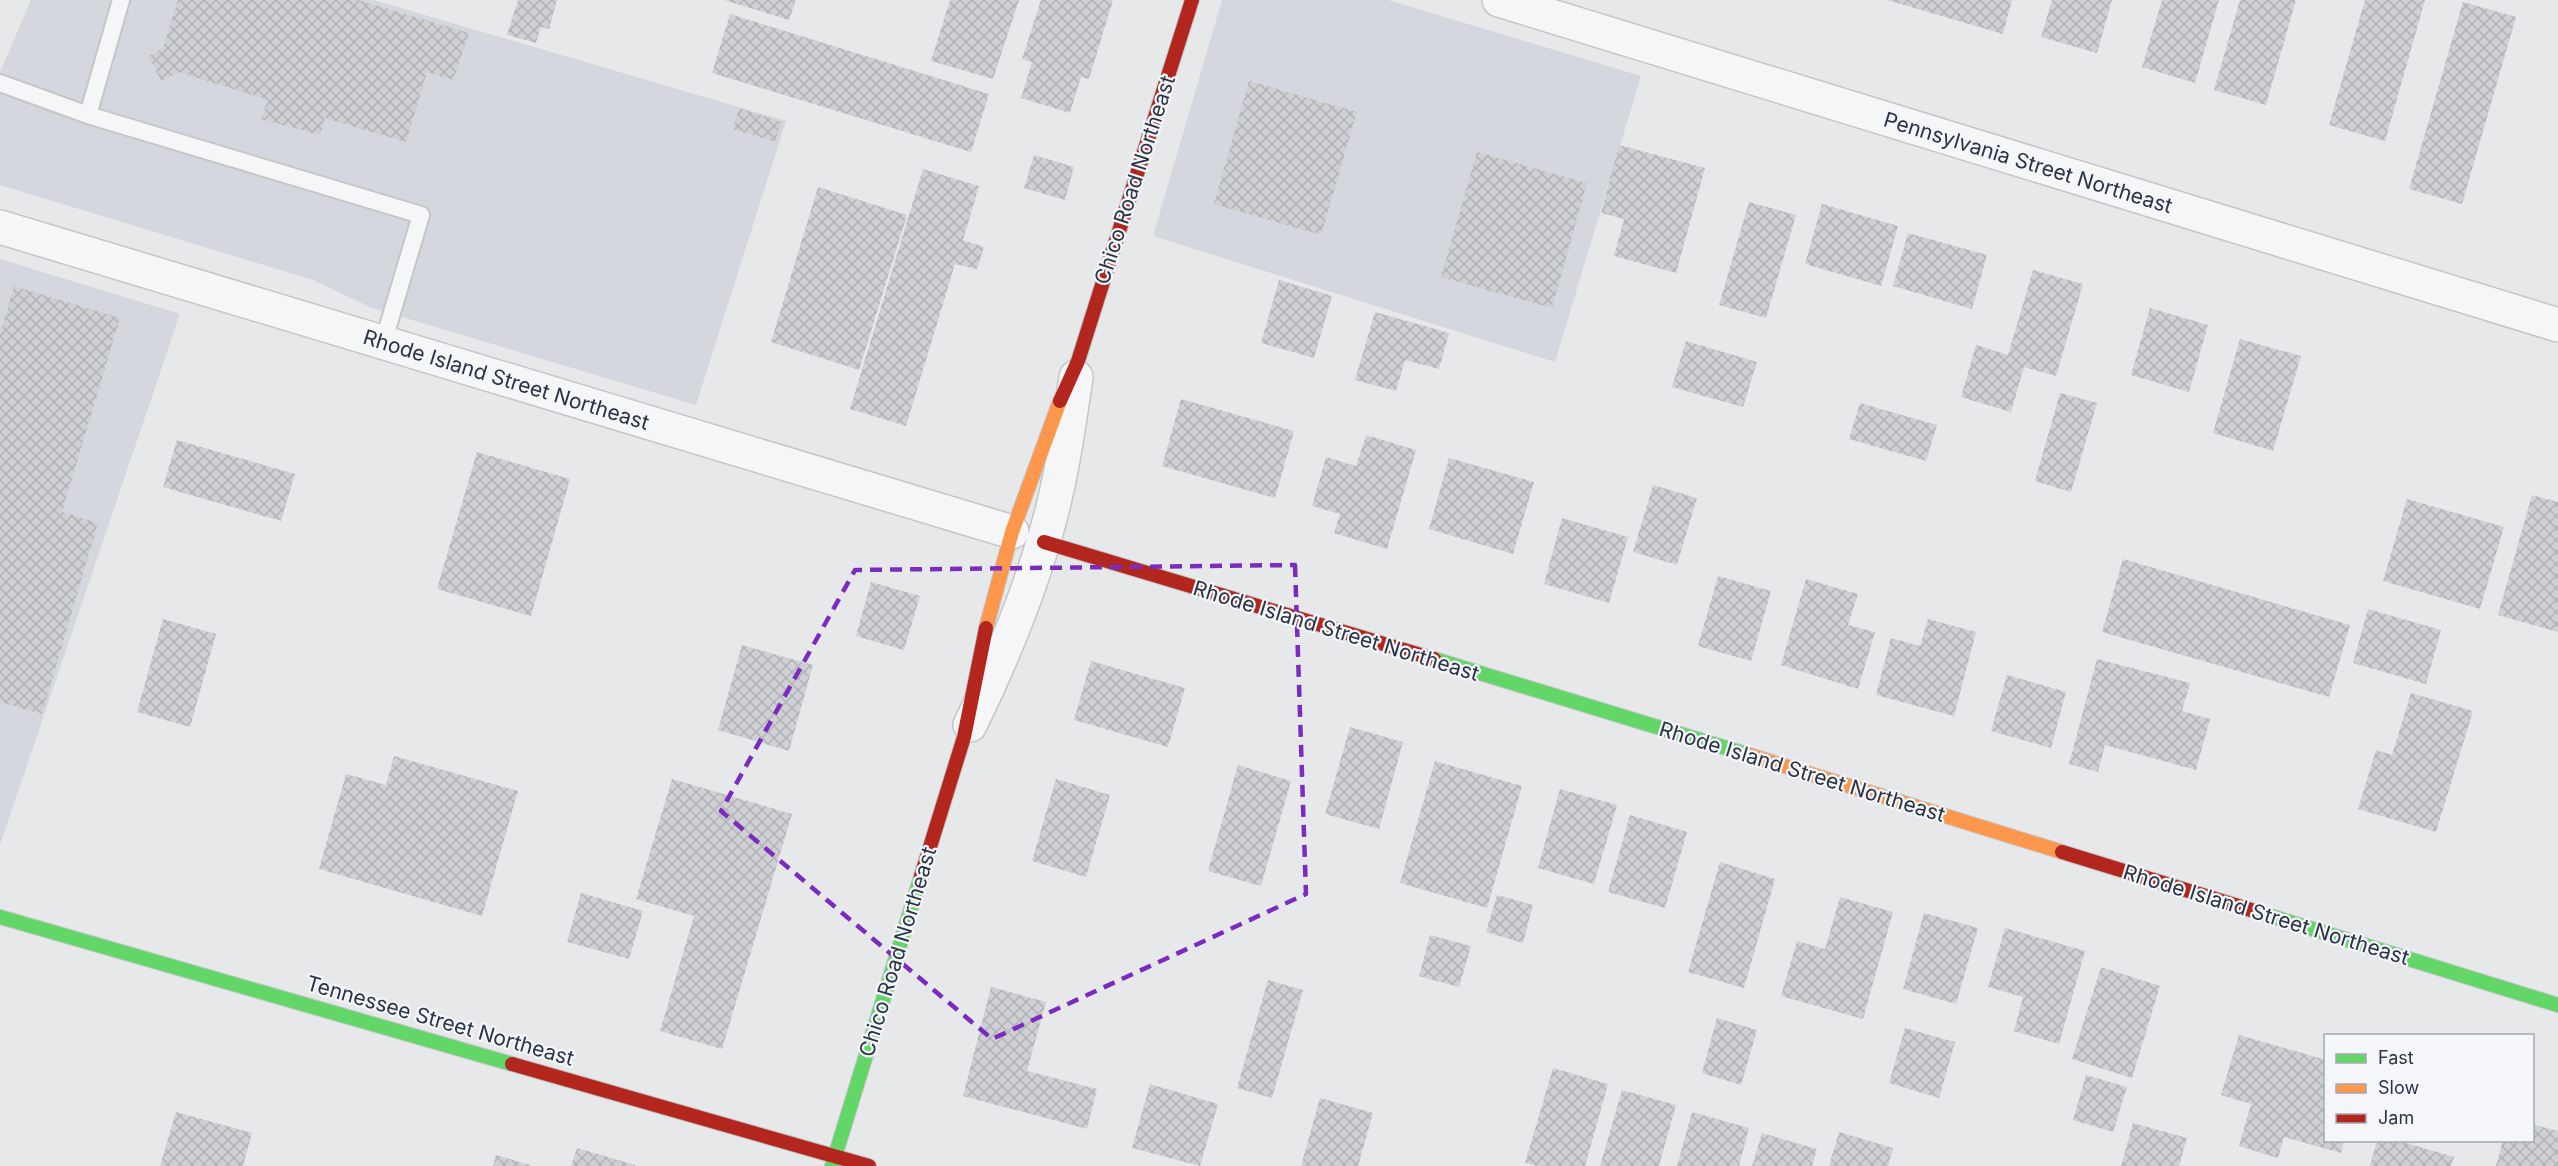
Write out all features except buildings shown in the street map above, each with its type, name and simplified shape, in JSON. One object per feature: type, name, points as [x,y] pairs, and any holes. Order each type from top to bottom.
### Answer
[{"type":"street","name":"Chico Road Northeast","points":[[833,1161],[964,737],[978,657],[1011,532],[1049,426],[1078,361],[1192,0]]},
{"type":"street","name":"Pennsylvania Street Northeast","points":[[1499,0],[2558,325]]},
{"type":"street","name":"Rhode Island Street Northeast","points":[[0,227],[1011,532]]},
{"type":"street","name":"Chico Road Northeast","points":[[964,737],[1000,663],[1044,542],[1068,432],[1078,361]]},
{"type":"street","name":"Rhode Island Street Northeast","points":[[1044,542],[1684,735],[2558,1005]]},
{"type":"street","name":"Tennessee Street Northeast","points":[[0,917],[833,1161],[869,1166]]},
{"type":"lane","points":[[87,115],[122,0]]},
{"type":"lane","points":[[0,82],[87,115],[421,215],[383,343]]},
{"type":"highlighted area","points":[[1295,565],[1306,894],[992,1039],[721,811],[855,570]]},
{"type":"shaded area","points":[[31,0],[374,0],[786,121],[696,405],[372,308],[313,280],[0,185],[0,72]]},
{"type":"shaded area","points":[[1222,0],[1388,0],[1641,76],[1555,362],[1153,236]]},
{"type":"shaded area","points":[[0,259],[180,314],[0,845]]},
{"type":"traffic: fast","points":[[1434,659],[1749,755]]},
{"type":"traffic: fast","points":[[832,1166],[921,876]]},
{"type":"traffic: fast","points":[[2251,910],[2558,1005]]},
{"type":"traffic: fast","points":[[0,917],[512,1064]]},
{"type":"traffic: slow","points":[[986,628],[1012,532],[1060,401]]},
{"type":"traffic: slow","points":[[1749,755],[2062,852]]},
{"type":"traffic: jam","points":[[1060,401],[1078,361],[1192,0]]},
{"type":"traffic: jam","points":[[1044,542],[1434,659]]},
{"type":"traffic: jam","points":[[921,876],[964,737],[986,628]]},
{"type":"traffic: jam","points":[[2062,852],[2251,910]]},
{"type":"traffic: jam","points":[[512,1064],[869,1166]]}]
